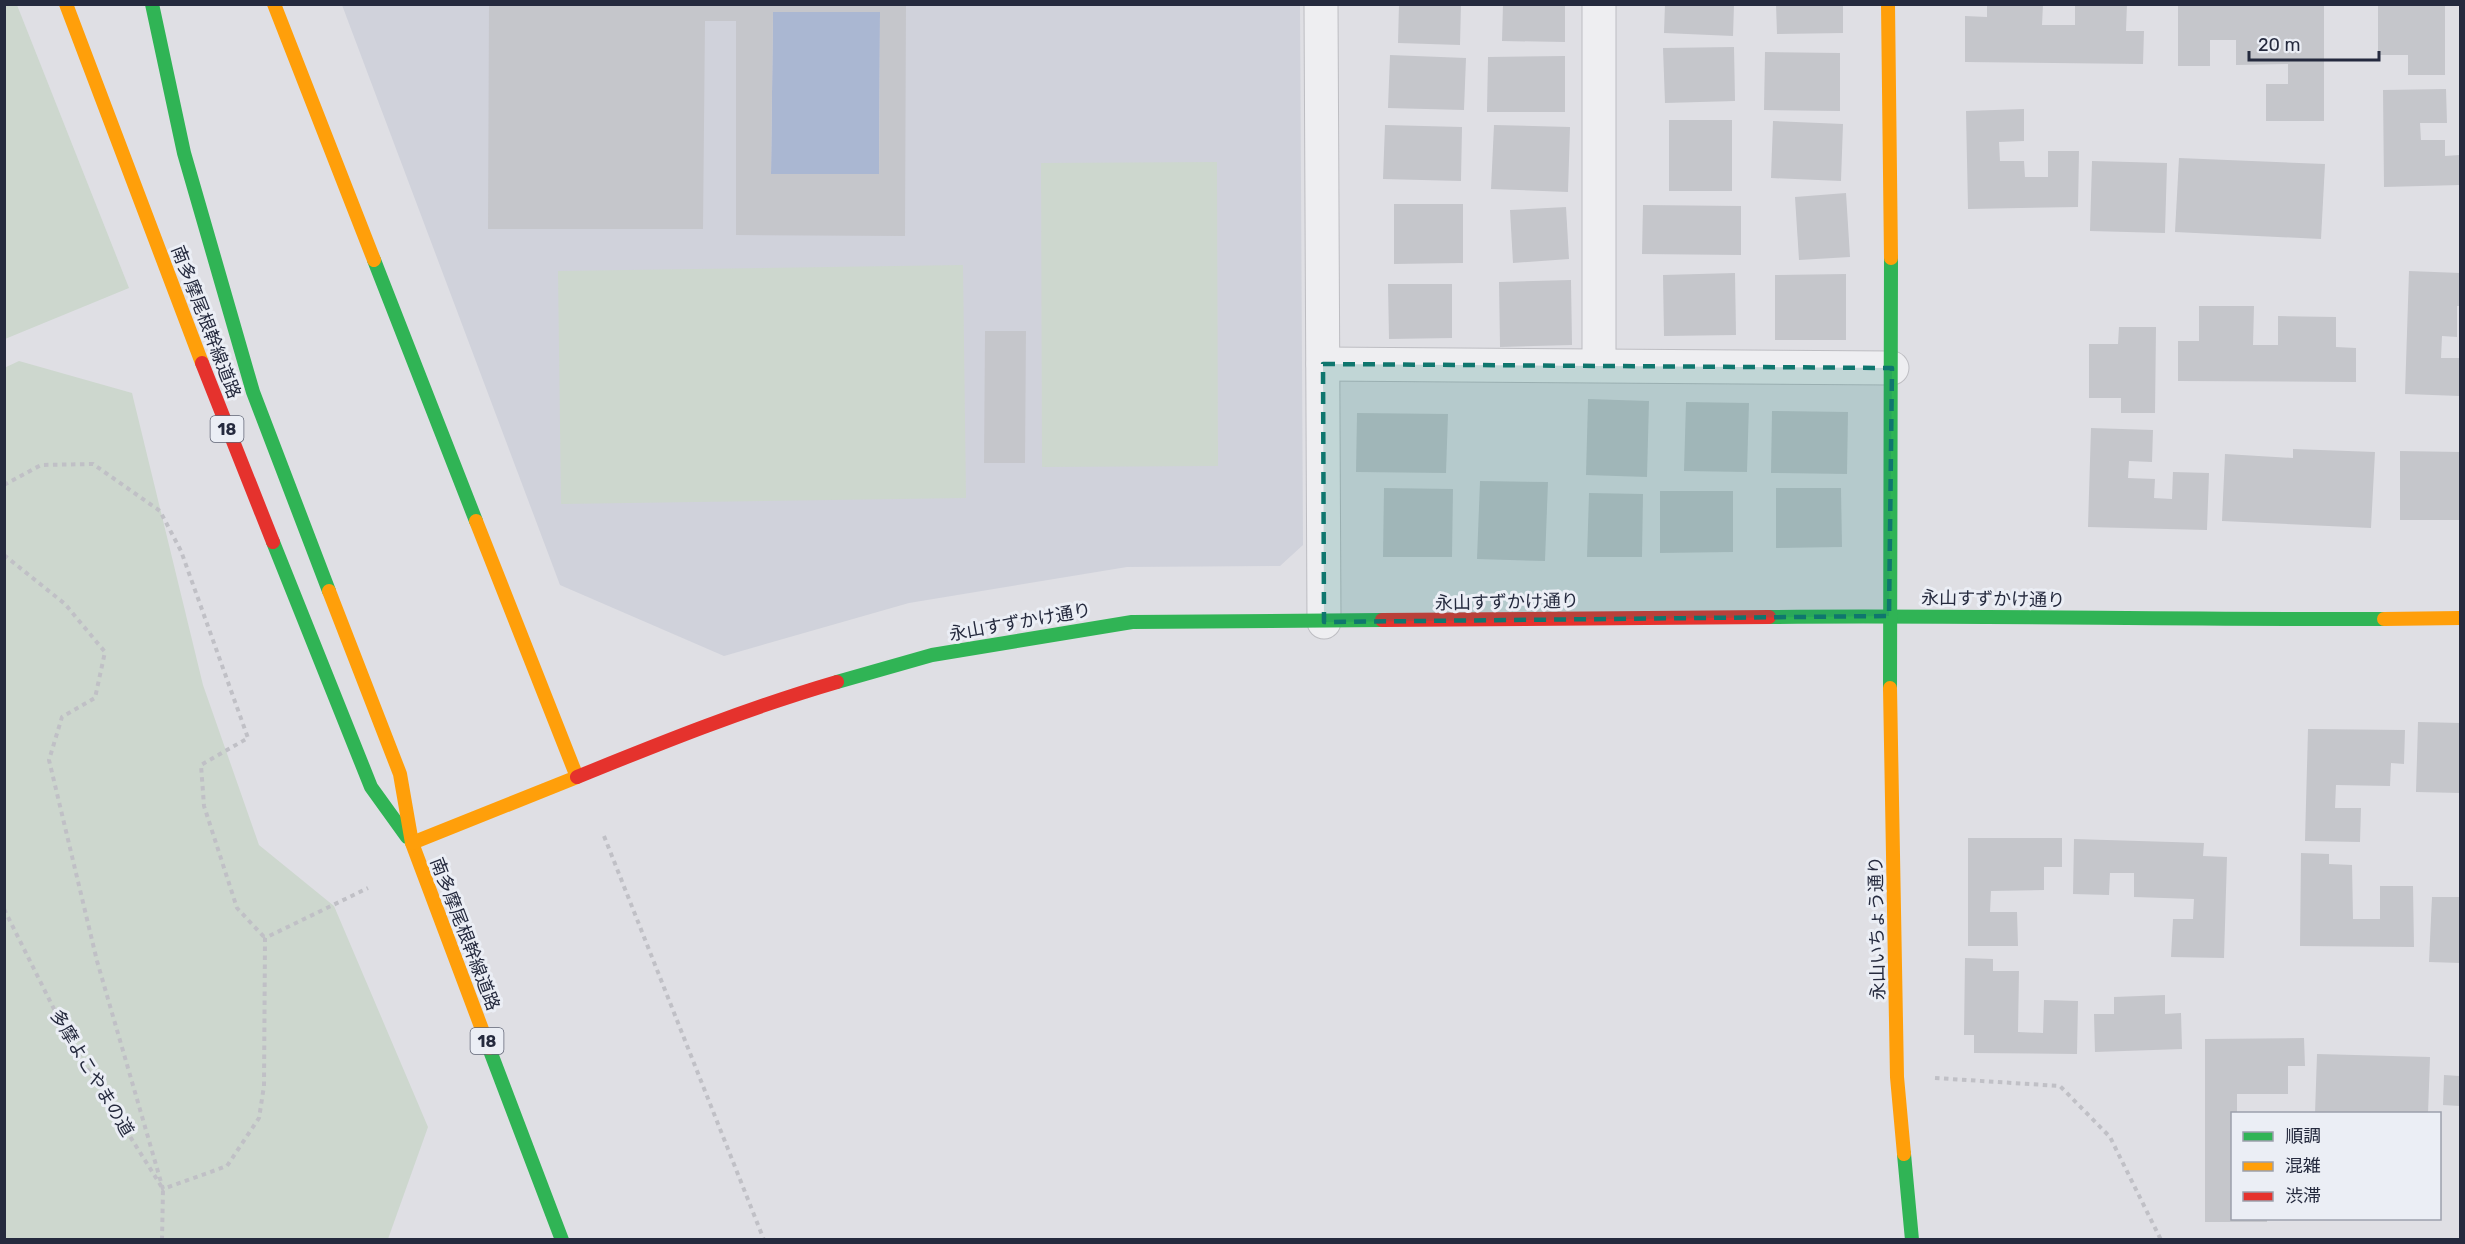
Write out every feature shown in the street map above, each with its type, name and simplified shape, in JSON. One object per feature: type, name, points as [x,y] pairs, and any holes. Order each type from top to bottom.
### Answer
[{"type":"main road","name":"南多摩尾根幹線道路","points":[[66,4],[216,400],[370,787],[412,843]]},
{"type":"main road","name":"南多摩尾根幹線道路","points":[[152,4],[184,153],[253,392],[400,774],[412,843],[562,1239]]},
{"type":"main road","points":[[274,4],[578,777]]},
{"type":"main road","name":"永山いちょう通り","points":[[1888,4],[1892,368],[1889,616],[1897,1077],[1912,1239]]},
{"type":"main road","name":"永山すずかけ通り","points":[[578,777],[678,736],[796,694],[932,656],[1132,622],[1889,616],[2227,620],[2460,618]]},
{"type":"main road","name":"南多摩尾根幹線道路","points":[[412,843],[578,777]]},
{"type":"street","points":[[1321,4],[1324,622]]},
{"type":"street","points":[[1599,4],[1599,364]]},
{"type":"street","points":[[1323,364],[1599,364],[1892,368]]},
{"type":"path","points":[[4,485],[41,465],[93,464],[160,511],[181,551],[248,738],[201,765],[204,806],[237,908],[265,938],[264,1086],[259,1119],[227,1166],[163,1189]]},
{"type":"path","points":[[4,555],[65,604],[105,652],[95,698],[62,717],[49,760],[98,961],[163,1189],[162,1239]]},
{"type":"path","points":[[604,836],[764,1239]]},
{"type":"path","points":[[265,938],[368,888]]},
{"type":"path","name":"多摩よこやまの道","points":[[4,909],[70,1041],[163,1189]]},
{"type":"path","points":[[1897,1077],[2060,1086],[2110,1137],[2161,1239]]},
{"type":"highlighted area","points":[[1323,364],[1892,368],[1889,616],[1324,622]]},
{"type":"shaded area","points":[[4,5],[17,5],[129,288],[5,339]]},
{"type":"shaded area","points":[[342,5],[1300,5],[1303,545],[1280,566],[1127,567],[909,603],[724,656],[560,585]]},
{"type":"shaded area","points":[[1217,162],[1218,466],[1042,467],[1041,163]]},
{"type":"shaded area","points":[[963,265],[966,498],[561,504],[558,271]]},
{"type":"shaded area","points":[[19,361],[132,393],[203,685],[259,845],[334,906],[428,1127],[388,1239],[5,1239],[4,368]]},
{"type":"water","points":[[773,12],[880,12],[879,174],[771,174]]},
{"type":"building","points":[[489,4],[906,4],[905,236],[736,235],[736,21],[705,21],[703,229],[488,229]],"holes":[[[773,12],[880,12],[879,174],[771,174]]]},
{"type":"building","points":[[1399,4],[1461,4],[1460,45],[1398,43]]},
{"type":"building","points":[[1503,4],[1565,4],[1565,42],[1502,41]]},
{"type":"building","points":[[1665,4],[1734,4],[1733,36],[1664,33]]},
{"type":"building","points":[[1776,4],[1843,4],[1843,33],[1777,34]]},
{"type":"building","points":[[1987,4],[2043,4],[2042,25],[2075,25],[2075,4],[2127,4],[2126,31],[2144,31],[2143,64],[1965,62],[1965,16],[1987,17]]},
{"type":"building","points":[[2178,4],[2324,4],[2324,121],[2266,121],[2266,84],[2288,84],[2288,64],[2236,65],[2236,40],[2210,40],[2210,66],[2178,66]]},
{"type":"building","points":[[2378,4],[2445,4],[2445,75],[2408,75],[2408,55],[2378,55]]},
{"type":"building","points":[[1734,47],[1735,101],[1665,103],[1663,48]]},
{"type":"building","points":[[1765,52],[1840,53],[1840,111],[1764,110]]},
{"type":"building","points":[[1390,55],[1466,58],[1464,110],[1388,108]]},
{"type":"building","points":[[1565,56],[1565,112],[1487,112],[1488,57]]},
{"type":"building","points":[[2446,89],[2447,123],[2420,123],[2421,140],[2445,140],[2445,156],[2460,155],[2460,185],[2384,187],[2383,90]]},
{"type":"building","points":[[2024,109],[2024,141],[1999,142],[2000,161],[2024,161],[2025,177],[2048,177],[2048,151],[2079,151],[2078,207],[1968,209],[1966,111]]},
{"type":"building","points":[[1669,120],[1732,120],[1732,191],[1669,191]]},
{"type":"building","points":[[1773,121],[1843,124],[1841,181],[1771,178]]},
{"type":"building","points":[[1385,125],[1462,127],[1461,181],[1383,179]]},
{"type":"building","points":[[1494,125],[1570,127],[1568,192],[1491,189]]},
{"type":"building","points":[[2179,158],[2325,164],[2321,239],[2175,232]]},
{"type":"building","points":[[2092,161],[2167,163],[2165,233],[2090,231]]},
{"type":"building","points":[[1846,193],[1850,257],[1799,260],[1795,197]]},
{"type":"building","points":[[1394,204],[1463,204],[1463,263],[1394,264]]},
{"type":"building","points":[[1643,205],[1741,206],[1741,255],[1642,254]]},
{"type":"building","points":[[1566,207],[1569,259],[1513,263],[1510,210]]},
{"type":"building","points":[[2409,271],[2460,273],[2457,337],[2442,336],[2441,358],[2460,358],[2460,396],[2405,394]]},
{"type":"building","points":[[1735,273],[1736,335],[1664,336],[1663,275]]},
{"type":"building","points":[[1846,274],[1846,340],[1775,340],[1775,275]]},
{"type":"building","points":[[1571,280],[1572,345],[1500,347],[1499,282]]},
{"type":"building","points":[[1388,284],[1452,284],[1452,338],[1389,339]]},
{"type":"building","points":[[2199,306],[2254,306],[2253,345],[2278,345],[2278,316],[2336,317],[2336,347],[2356,348],[2356,382],[2178,381],[2178,341],[2199,341]]},
{"type":"building","points":[[2119,327],[2156,327],[2155,413],[2121,413],[2121,398],[2089,398],[2089,344],[2118,344]]},
{"type":"building","points":[[985,331],[1026,331],[1025,463],[984,463]]},
{"type":"building","points":[[1588,399],[1649,401],[1647,477],[1586,475]]},
{"type":"building","points":[[1686,402],[1749,403],[1747,472],[1684,471]]},
{"type":"building","points":[[1772,411],[1848,412],[1847,474],[1771,473]]},
{"type":"building","points":[[1357,413],[1448,414],[1446,473],[1356,472]]},
{"type":"building","points":[[2091,428],[2153,430],[2152,462],[2129,461],[2128,478],[2155,479],[2154,498],[2172,499],[2173,472],[2209,473],[2207,530],[2088,527]]},
{"type":"building","points":[[2293,449],[2375,452],[2371,528],[2222,521],[2225,454],[2293,458]]},
{"type":"building","points":[[2400,451],[2460,452],[2460,520],[2400,520]]},
{"type":"building","points":[[1480,481],[1548,482],[1545,561],[1477,559]]},
{"type":"building","points":[[1384,488],[1453,489],[1452,557],[1383,557]]},
{"type":"building","points":[[1776,488],[1841,488],[1842,547],[1776,548]]},
{"type":"building","points":[[1660,491],[1733,491],[1733,552],[1660,553]]},
{"type":"building","points":[[1589,493],[1643,494],[1642,557],[1587,557]]},
{"type":"building","points":[[2418,722],[2460,723],[2460,793],[2416,792]]},
{"type":"building","points":[[2308,729],[2405,730],[2404,764],[2391,763],[2390,786],[2336,785],[2335,808],[2361,808],[2360,842],[2305,841]]},
{"type":"building","points":[[1968,838],[2062,838],[2062,867],[2044,867],[2044,890],[1991,891],[1990,912],[2017,912],[2018,946],[1968,946]]},
{"type":"building","points":[[2074,839],[2204,843],[2203,856],[2227,857],[2224,958],[2171,957],[2173,919],[2193,919],[2194,899],[2134,897],[2134,873],[2110,873],[2109,895],[2073,894]]},
{"type":"building","points":[[2301,853],[2329,854],[2329,864],[2352,865],[2353,919],[2380,919],[2380,886],[2413,886],[2414,947],[2300,946]]},
{"type":"building","points":[[2432,897],[2460,897],[2460,963],[2429,962]]},
{"type":"building","points":[[1965,958],[1993,959],[1993,971],[2019,971],[2018,1032],[2043,1033],[2044,1000],[2078,1001],[2077,1054],[1974,1053],[1974,1035],[1964,1035]]},
{"type":"building","points":[[2165,995],[2165,1014],[2181,1013],[2182,1049],[2095,1052],[2094,1014],[2114,1014],[2114,997]]},
{"type":"building","points":[[2304,1038],[2305,1066],[2288,1066],[2288,1094],[2237,1094],[2237,1112],[2231,1112],[2231,1220],[2267,1220],[2267,1222],[2205,1222],[2205,1039]]},
{"type":"building","points":[[2317,1054],[2430,1057],[2428,1112],[2315,1112]]},
{"type":"building","points":[[2444,1075],[2460,1076],[2460,1106],[2443,1105]]},
{"type":"traffic: fast","points":[[152,4],[184,153],[253,392],[329,591]]},
{"type":"traffic: fast","points":[[1890,688],[1891,258]]},
{"type":"traffic: fast","points":[[374,260],[476,521]]},
{"type":"traffic: fast","points":[[273,542],[371,787],[407,837]]},
{"type":"traffic: fast","points":[[1769,617],[2384,619]]},
{"type":"traffic: fast","points":[[837,682],[932,655],[1132,622],[1382,620]]},
{"type":"traffic: fast","points":[[489,1048],[562,1240]]},
{"type":"traffic: fast","points":[[1904,1154],[1912,1240]]},
{"type":"traffic: slow","points":[[66,4],[202,363]]},
{"type":"traffic: slow","points":[[274,4],[374,260]]},
{"type":"traffic: slow","points":[[1888,4],[1891,258]]},
{"type":"traffic: slow","points":[[412,843],[577,777],[476,521]]},
{"type":"traffic: slow","points":[[329,591],[400,774],[412,843],[489,1048]]},
{"type":"traffic: slow","points":[[2384,619],[2460,618]]},
{"type":"traffic: slow","points":[[1890,688],[1897,1077],[1904,1154]]},
{"type":"traffic: jam","points":[[202,363],[273,542]]},
{"type":"traffic: jam","points":[[1382,620],[1769,617]]},
{"type":"traffic: jam","points":[[577,777],[738,714],[837,682]]}]
